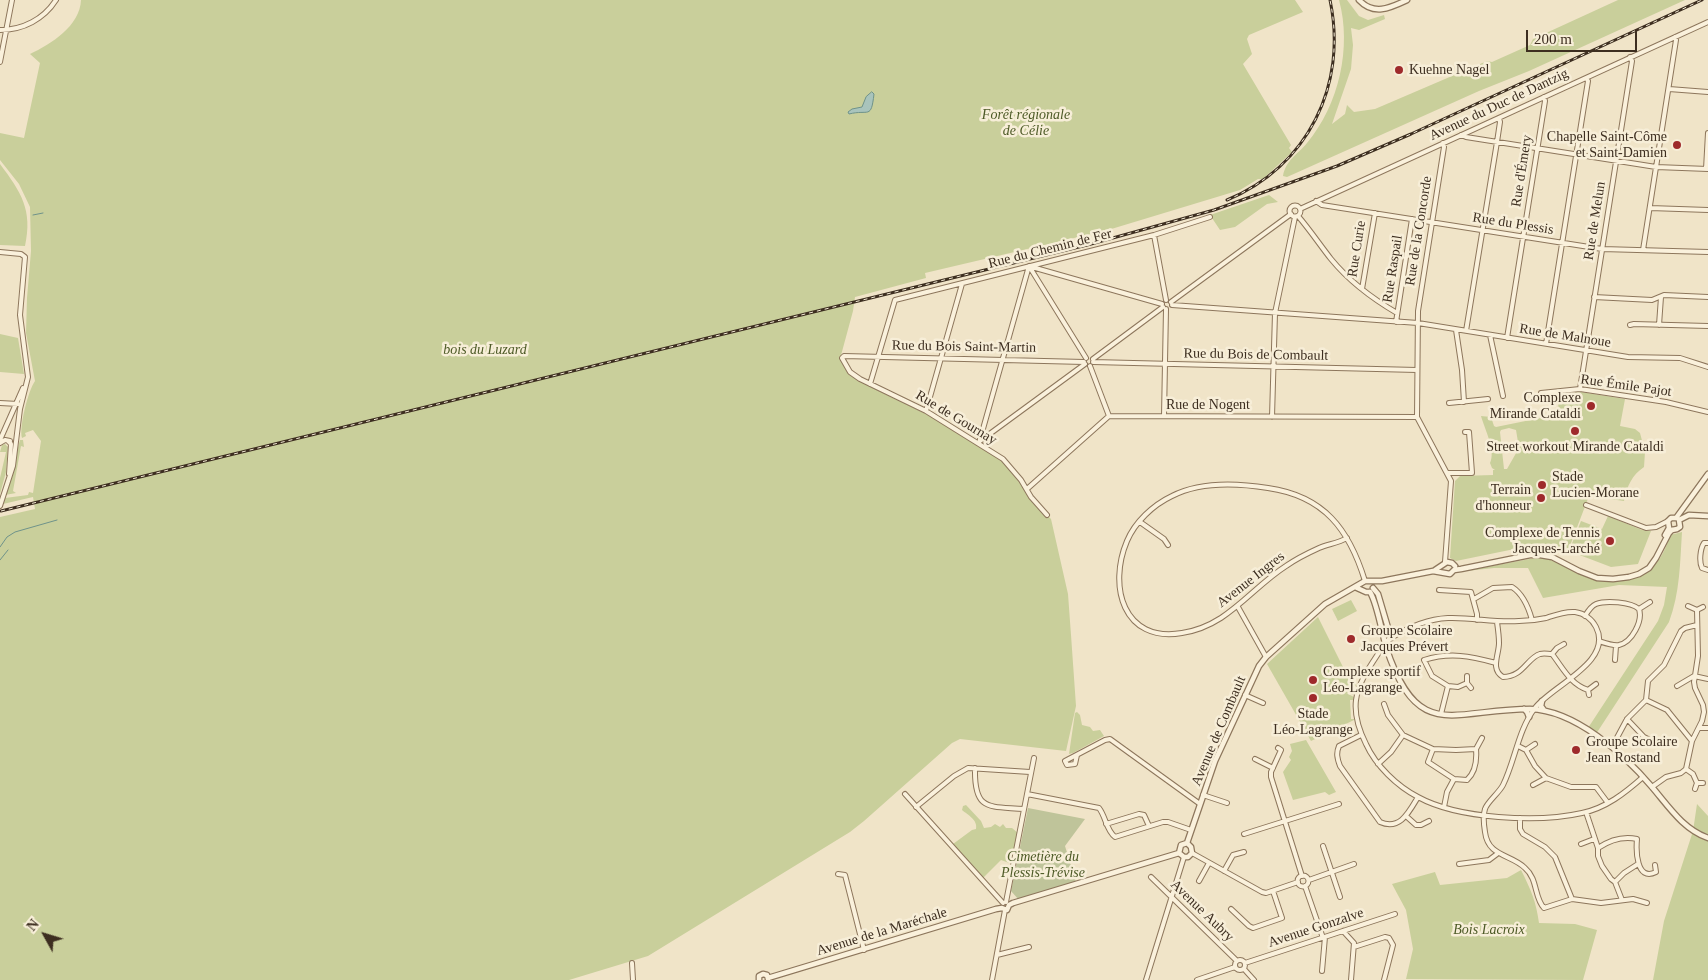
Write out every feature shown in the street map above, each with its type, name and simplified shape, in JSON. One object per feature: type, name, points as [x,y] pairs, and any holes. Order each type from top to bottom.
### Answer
[{"type":"street","points":[[0,62],[12,0]]},
{"type":"street","points":[[0,30],[34,22],[45,14],[56,0]]},
{"type":"street","points":[[1359,0],[1372,9],[1380,10],[1390,8],[1407,0]]},
{"type":"street","name":"Avenue du Duc de Dantzig","points":[[1300,209],[1708,22]]},
{"type":"street","points":[[1643,250],[1675,37]]},
{"type":"street","name":"Rue de Melun","points":[[1580,388],[1632,61],[1630,57]]},
{"type":"street","points":[[1546,344],[1588,81],[1586,78]]},
{"type":"street","points":[[1668,89],[1708,92]]},
{"type":"street","name":"Rue d'Émery","points":[[1506,338],[1545,101],[1544,97]]},
{"type":"street","points":[[1466,331],[1497,142],[1499,118]]},
{"type":"street","points":[[1461,135],[1656,167],[1707,169],[1708,133]]},
{"type":"street","name":"Rue de la Concorde","points":[[1418,417],[1418,322],[1444,148],[1443,143]]},
{"type":"street","name":"Rue du Plessis","points":[[1316,201],[1322,205],[1602,249],[1708,252]]},
{"type":"street","points":[[1090,366],[1093,360],[1164,305],[1171,303],[1295,216],[1301,212],[1296,206],[1292,207],[1290,211],[1295,216],[1332,260],[1362,289],[1397,313]]},
{"type":"street","points":[[1650,208],[1708,210]]},
{"type":"street","name":"Rue Curie","points":[[1362,289],[1375,213]]},
{"type":"street","points":[[1272,417],[1275,313],[1295,216]]},
{"type":"street","name":"Rue du Chemin de Fer","points":[[878,356],[895,300],[1154,235],[1210,217]]},
{"type":"street","name":"Rue Raspail","points":[[1396,322],[1412,219]]},
{"type":"street","points":[[1154,235],[1164,305],[1166,364],[1164,416]]},
{"type":"street","points":[[0,506],[13,466],[21,405],[28,371],[20,314],[24,255],[1,252]]},
{"type":"street","points":[[1030,266],[1164,305],[1169,309],[1171,303]]},
{"type":"street","points":[[979,442],[1030,266]]},
{"type":"street","points":[[1027,489],[1109,416],[1090,366],[1085,362],[1030,266]]},
{"type":"street","points":[[926,411],[962,284]]},
{"type":"street","points":[[1594,297],[1652,300],[1664,295],[1708,297]]},
{"type":"street","points":[[1659,325],[1660,297]]},
{"type":"street","points":[[1171,303],[1275,313],[1418,322]]},
{"type":"street","name":"Rue de Malnoue","points":[[1418,322],[1456,330],[1640,358],[1680,358],[1708,367]]},
{"type":"street","points":[[1630,326],[1634,324],[1708,326]]},
{"type":"street","points":[[1456,330],[1462,370],[1464,402]]},
{"type":"street","points":[[1490,335],[1503,396]]},
{"type":"street","name":"Rue du Bois Saint-Martin","points":[[843,356],[1085,362]]},
{"type":"street","name":"Rue de Gournay","points":[[843,356],[842,359],[850,372],[870,384],[926,411],[979,442],[1003,459],[1027,489],[1031,497],[1048,515]]},
{"type":"street","points":[[870,384],[878,356]]},
{"type":"street","name":"Rue du Bois de Combault","points":[[1085,362],[1090,357],[1093,360],[1166,364],[1418,370]]},
{"type":"street","points":[[979,442],[1085,362]]},
{"type":"street","points":[[16,438],[12,441],[0,440],[15,404],[26,384]]},
{"type":"street","name":"Rue Émile Pajot","points":[[1540,393],[1580,388],[1666,402],[1708,412]]},
{"type":"street","points":[[1449,403],[1488,399]]},
{"type":"street","points":[[0,402],[21,405]]},
{"type":"street","name":"Rue de Nogent","points":[[1109,416],[1418,417]]},
{"type":"street","points":[[1418,417],[1450,481],[1444,567],[1450,574],[1455,568],[1530,555],[1540,555],[1552,557],[1579,571],[1600,578],[1629,577],[1650,568],[1671,529],[1668,521]]},
{"type":"street","points":[[7,425],[14,424],[18,429]]},
{"type":"street","points":[[1446,473],[1472,473],[1469,432],[1465,432]]},
{"type":"street","points":[[7,440],[11,444],[8,478]]},
{"type":"street","points":[[1450,481],[1459,473]]},
{"type":"street","points":[[1677,519],[1708,474]]},
{"type":"street","name":"Avenue Ingres","points":[[1347,538],[1318,548],[1287,565],[1267,580],[1238,607],[1213,623],[1183,633],[1160,633],[1148,630],[1136,622],[1125,608],[1120,596],[1119,569],[1125,548],[1140,522],[1163,501],[1190,489],[1216,485],[1248,485],[1279,490],[1303,497],[1315,503],[1331,516],[1347,538],[1351,544],[1368,584]]},
{"type":"street","points":[[1586,505],[1646,528],[1656,527],[1671,518],[1677,519],[1690,515],[1708,516]]},
{"type":"street","points":[[1671,529],[1677,530],[1680,527],[1677,519]]},
{"type":"street","points":[[1140,522],[1164,539],[1168,545]]},
{"type":"street","name":"Avenue Ingres","points":[[1340,542],[1351,544]]},
{"type":"street","points":[[1708,543],[1704,543],[1702,547],[1700,564],[1702,568],[1708,570]]},
{"type":"street","points":[[1368,584],[1433,571],[1444,567],[1450,562],[1455,568]]},
{"type":"street","points":[[1368,584],[1366,592],[1370,592]]},
{"type":"street","points":[[1368,584],[1385,644],[1394,668],[1409,696],[1424,709],[1441,714],[1461,716],[1534,709],[1567,719],[1612,747],[1644,777],[1682,822],[1697,833],[1708,838]]},
{"type":"street","points":[[1368,584],[1379,596],[1391,638]]},
{"type":"street","name":"Avenue de Combault","points":[[1187,844],[1215,761],[1259,666],[1266,657],[1325,604],[1355,587],[1368,584]]},
{"type":"street","points":[[1474,599],[1493,588],[1512,588],[1520,595],[1532,620]]},
{"type":"street","points":[[1439,590],[1469,591],[1474,599],[1478,614],[1477,620]]},
{"type":"street","points":[[1373,601],[1379,596]]},
{"type":"street","points":[[1639,609],[1650,602]]},
{"type":"street","points":[[1585,616],[1592,606],[1600,603],[1630,603],[1639,609],[1640,616],[1637,626],[1627,641],[1616,646],[1599,641]]},
{"type":"street","points":[[1688,606],[1697,610],[1703,608]]},
{"type":"street","points":[[1238,607],[1266,657]]},
{"type":"street","points":[[1652,787],[1664,778],[1686,769],[1692,741],[1704,715],[1704,708],[1695,688],[1694,676],[1698,656],[1697,610]]},
{"type":"street","points":[[1644,777],[1608,803],[1586,812],[1552,817],[1520,818],[1485,815],[1444,807],[1418,797],[1397,783],[1378,764],[1361,735],[1355,711],[1356,697],[1366,673],[1385,644],[1391,638],[1417,625],[1447,618],[1497,622],[1532,620],[1569,612],[1585,616],[1596,626],[1599,641],[1597,650],[1592,659],[1542,701],[1529,717],[1502,786],[1485,809],[1485,815],[1485,834],[1497,854],[1520,863],[1532,876],[1542,907],[1548,908],[1572,899],[1600,903],[1639,900],[1647,903]]},
{"type":"street","points":[[1378,617],[1381,618],[1384,615]]},
{"type":"street","points":[[1497,622],[1499,642],[1496,663],[1499,674],[1506,678],[1525,669],[1538,655],[1552,654]]},
{"type":"street","points":[[1612,747],[1627,719],[1646,700],[1648,682],[1664,665],[1682,631],[1685,628],[1697,625]]},
{"type":"street","points":[[1552,654],[1556,648],[1564,644]]},
{"type":"street","points":[[1615,660],[1616,646]]},
{"type":"street","points":[[1552,654],[1570,679],[1578,686],[1588,690]]},
{"type":"street","points":[[1467,682],[1458,687],[1448,686],[1432,676],[1424,660],[1442,655],[1458,655],[1496,663]]},
{"type":"street","points":[[1467,676],[1467,682],[1471,688]]},
{"type":"street","points":[[1677,686],[1694,676],[1708,679]]},
{"type":"street","points":[[1588,690],[1596,684]]},
{"type":"street","points":[[1441,714],[1448,686]]},
{"type":"street","points":[[1588,690],[1589,695]]},
{"type":"street","points":[[1245,696],[1263,703]]},
{"type":"street","points":[[1646,700],[1666,710],[1692,741]]},
{"type":"street","points":[[1542,701],[1541,706],[1545,711]]},
{"type":"street","points":[[1384,704],[1388,716],[1403,735],[1433,749],[1476,749]]},
{"type":"street","points":[[1522,709],[1528,712],[1529,717]]},
{"type":"street","points":[[1383,718],[1388,716]]},
{"type":"street","points":[[1627,719],[1644,737],[1654,742]]},
{"type":"street","points":[[1699,728],[1708,728]]},
{"type":"street","points":[[1361,735],[1338,746],[1336,751],[1340,766],[1380,822],[1395,824],[1406,816],[1418,797]]},
{"type":"street","points":[[1378,764],[1391,752],[1403,735]]},
{"type":"street","points":[[1421,760],[1428,762],[1454,779],[1467,780],[1472,775],[1476,765],[1476,749],[1482,738]]},
{"type":"street","points":[[1077,755],[1110,739],[1200,804]]},
{"type":"street","points":[[1526,750],[1535,744]]},
{"type":"street","points":[[1518,746],[1526,750],[1535,766],[1546,778],[1571,787],[1596,787],[1608,803]]},
{"type":"street","points":[[1278,748],[1281,750],[1271,777],[1302,876]]},
{"type":"street","points":[[1428,762],[1433,749]]},
{"type":"street","points":[[992,980],[1034,758]]},
{"type":"street","points":[[1255,759],[1273,768]]},
{"type":"street","points":[[916,807],[962,771],[974,768],[1030,772]]},
{"type":"street","points":[[974,768],[974,787],[976,793],[986,804],[992,807],[1024,810]]},
{"type":"street","points":[[1686,769],[1693,774],[1697,783],[1695,789]]},
{"type":"street","points":[[1533,785],[1546,778]]},
{"type":"street","points":[[1444,807],[1447,792],[1454,779]]},
{"type":"street","points":[[1697,783],[1703,783]]},
{"type":"street","points":[[905,794],[1005,906]]},
{"type":"street","points":[[1027,794],[1099,808],[1103,813],[1109,832],[1115,836],[1168,822],[1191,830]]},
{"type":"street","points":[[1203,796],[1227,803]]},
{"type":"street","points":[[1244,834],[1339,804]]},
{"type":"street","points":[[1586,812],[1602,866],[1615,882],[1622,900]]},
{"type":"street","points":[[1106,824],[1139,814],[1144,815],[1150,826]]},
{"type":"street","points":[[1406,816],[1416,825],[1429,821]]},
{"type":"street","points":[[1520,818],[1520,829],[1523,834],[1548,849],[1557,861],[1572,899]]},
{"type":"street","points":[[1598,848],[1624,838],[1637,839],[1636,854],[1641,870],[1653,874],[1656,872],[1655,865]]},
{"type":"street","points":[[1581,844],[1594,839]]},
{"type":"street","points":[[1187,844],[1191,847],[1192,853],[1188,857],[1182,855],[1179,850],[1181,845],[1187,844]]},
{"type":"street","points":[[1323,846],[1340,897]]},
{"type":"street","points":[[1224,871],[1232,855],[1244,852]]},
{"type":"street","points":[[1192,853],[1266,893],[1298,882],[1302,876]]},
{"type":"street","points":[[1459,864],[1489,860],[1497,854]]},
{"type":"street","points":[[1146,980],[1182,855]]},
{"type":"street","name":"Avenue de la Maréchale","points":[[759,980],[762,974],[766,975],[768,979],[1005,906],[1182,855]]},
{"type":"street","points":[[1200,881],[1209,863]]},
{"type":"street","points":[[1322,971],[1324,938],[1306,886],[1309,880],[1354,864]]},
{"type":"street","points":[[1615,882],[1624,873],[1638,864]]},
{"type":"street","points":[[838,874],[845,875],[864,950]]},
{"type":"street","points":[[1302,876],[1309,880]]},
{"type":"street","name":"Avenue Aubry","points":[[1151,877],[1237,961]]},
{"type":"street","points":[[1298,882],[1302,886],[1306,886]]},
{"type":"street","points":[[1231,909],[1253,928],[1282,918],[1273,891]]},
{"type":"street","name":"Avenue Gonzalve","points":[[1245,963],[1395,914]]},
{"type":"street","points":[[1343,931],[1354,943],[1351,980]]},
{"type":"street","points":[[1354,947],[1385,937],[1389,938],[1393,945],[1384,980]]},
{"type":"street","points":[[996,954],[1029,947]]},
{"type":"street","points":[[1235,967],[1237,961],[1240,960],[1245,963],[1244,969]]},
{"type":"street","points":[[632,963],[632,980]]},
{"type":"street","points":[[1198,980],[1235,967],[1239,970],[1244,969]]},
{"type":"street","points":[[1244,969],[1254,980]]},
{"type":"green space","name":"bois du Luzard","points":[[81,0],[1295,0],[1303,12],[1249,35],[1247,39],[1252,54],[1243,64],[1291,145],[1289,148],[1292,152],[1263,179],[1258,179],[1240,190],[1108,230],[925,273],[926,278],[855,297],[840,359],[850,373],[865,384],[936,419],[1003,461],[1021,483],[1029,497],[1051,519],[1068,594],[1076,706],[1066,751],[960,739],[952,743],[850,832],[648,956],[569,980],[0,980],[0,517],[35,509],[33,497],[3,504],[5,498],[28,495],[29,492],[33,493],[41,441],[33,430],[25,433],[26,436],[22,438],[21,433],[25,409],[35,381],[26,333],[31,251],[30,207],[19,184],[0,160],[0,133],[24,138],[40,63],[30,54],[47,45],[70,26],[76,18]]},
{"type":"green space","points":[[1339,0],[1347,0],[1359,16],[1368,20],[1384,15],[1385,19],[1359,30],[1351,28],[1353,45],[1351,69],[1332,124],[1345,114],[1347,105],[1354,112],[1375,109],[1487,61],[1492,62],[1530,45],[1533,39],[1618,0],[1685,0],[1287,177],[1283,176],[1289,162],[1318,128],[1335,93],[1340,75],[1344,37],[1343,18]]},
{"type":"green space","points":[[0,164],[14,184],[23,202],[27,222],[25,246],[0,245]]},
{"type":"green space","points":[[1269,195],[1278,202],[1267,204],[1235,227],[1220,230],[1210,215]]},
{"type":"green space","points":[[0,334],[18,338],[24,374],[0,372]]},
{"type":"green space","name":"Stade Lucien-Morane","points":[[1581,392],[1625,399],[1620,426],[1635,429],[1640,433],[1645,452],[1644,467],[1631,481],[1624,501],[1589,496],[1568,551],[1548,545],[1534,545],[1456,561],[1450,558],[1455,481],[1460,476],[1493,475],[1493,470],[1495,470],[1490,463],[1492,458],[1491,447],[1481,416],[1491,417],[1496,427],[1560,414],[1556,394]],"holes":[[[1509,428],[1516,430],[1519,448],[1507,469],[1504,469],[1500,432]]]},
{"type":"green space","points":[[20,440],[23,440],[24,447],[21,446],[13,491],[16,493],[5,495]]},
{"type":"green space","points":[[5,444],[8,447],[6,472],[0,494],[0,478],[6,452],[0,452],[2,445]]},
{"type":"green space","name":"Complexe de Tennis Jacques-Larché","points":[[1608,516],[1642,530],[1651,531],[1638,564],[1611,567],[1569,551],[1581,521],[1602,529]]},
{"type":"green space","points":[[1682,532],[1677,589],[1669,622],[1596,734],[1588,728],[1658,621],[1664,605],[1667,587],[1619,585],[1543,598],[1528,568],[1494,568],[1466,571],[1540,557],[1580,575],[1594,579],[1628,580],[1652,568],[1663,554],[1670,535]]},
{"type":"green space","points":[[1351,600],[1357,611],[1338,621],[1332,609]]},
{"type":"green space","name":"Complexe sportif Léo-Lagrange","points":[[1318,617],[1351,683],[1357,685],[1354,686],[1352,692],[1354,695],[1346,693],[1354,697],[1353,700],[1350,700],[1351,719],[1354,720],[1311,741],[1267,664]]},
{"type":"green space","points":[[1077,712],[1080,715],[1082,725],[1090,727],[1093,731],[1100,730],[1104,736],[1069,754],[1075,713]]},
{"type":"green space","points":[[1306,740],[1336,792],[1329,795],[1325,792],[1293,800],[1283,772],[1291,760],[1289,757],[1292,751],[1290,744]]},
{"type":"green space","points":[[1697,804],[1708,816],[1708,980],[1653,980],[1664,921],[1693,831]]},
{"type":"green space","points":[[966,805],[981,821],[984,828],[995,824],[1000,827],[1003,824],[1006,828],[1012,828],[1018,833],[1012,864],[1001,860],[983,878],[953,844],[976,829],[974,820],[962,810],[963,806]]},
{"type":"green space","name":"Cimetière du Plessis-Trévise","points":[[1028,808],[1085,819],[1065,846],[1076,882],[1019,900],[1011,891]]},
{"type":"green space","name":"Bois Lacroix","points":[[1521,870],[1533,896],[1539,923],[1575,924],[1597,930],[1583,980],[1406,979],[1413,949],[1406,910],[1392,884],[1435,872],[1440,885],[1507,878]]},
{"type":"water","points":[[872,92],[874,94],[872,107],[868,112],[849,114],[848,112],[852,109],[862,107],[866,97]]},
{"type":"waterway","points":[[33,215],[43,213]]},
{"type":"waterway","points":[[0,547],[7,537],[15,532],[57,520]]},
{"type":"waterway","points":[[0,560],[8,550]]},
{"type":"railway","points":[[1227,200],[1255,185],[1280,166],[1300,144],[1316,119],[1327,92],[1333,62],[1334,32],[1330,0]]},
{"type":"railway","points":[[1,511],[1091,244],[1214,210],[1337,166],[1411,134],[1702,0]]},
{"type":"place","name":"Kuehne Nagel","points":[[1399,70]]},
{"type":"place","name":"Chapelle Saint-Côme et Saint-Damien","points":[[1677,145]]},
{"type":"place","name":"Complexe Mirande Cataldi","points":[[1591,406]]},
{"type":"place","name":"Street workout Mirande Cataldi","points":[[1575,431]]},
{"type":"place","name":"Stade Lucien-Morane","points":[[1542,485]]},
{"type":"place","name":"Terrain d'honneur","points":[[1541,498]]},
{"type":"place","name":"Complexe de Tennis Jacques-Larché","points":[[1610,541]]},
{"type":"place","name":"Groupe Scolaire Jacques Prévert","points":[[1351,639]]},
{"type":"place","name":"Complexe sportif Léo-Lagrange","points":[[1313,680]]},
{"type":"place","name":"Stade Léo-Lagrange","points":[[1313,698]]},
{"type":"place","name":"Groupe Scolaire Jean Rostand","points":[[1576,750]]},
{"type":"park label","name":"Forêt régionale de Célie","points":[[1026,124]]}]
